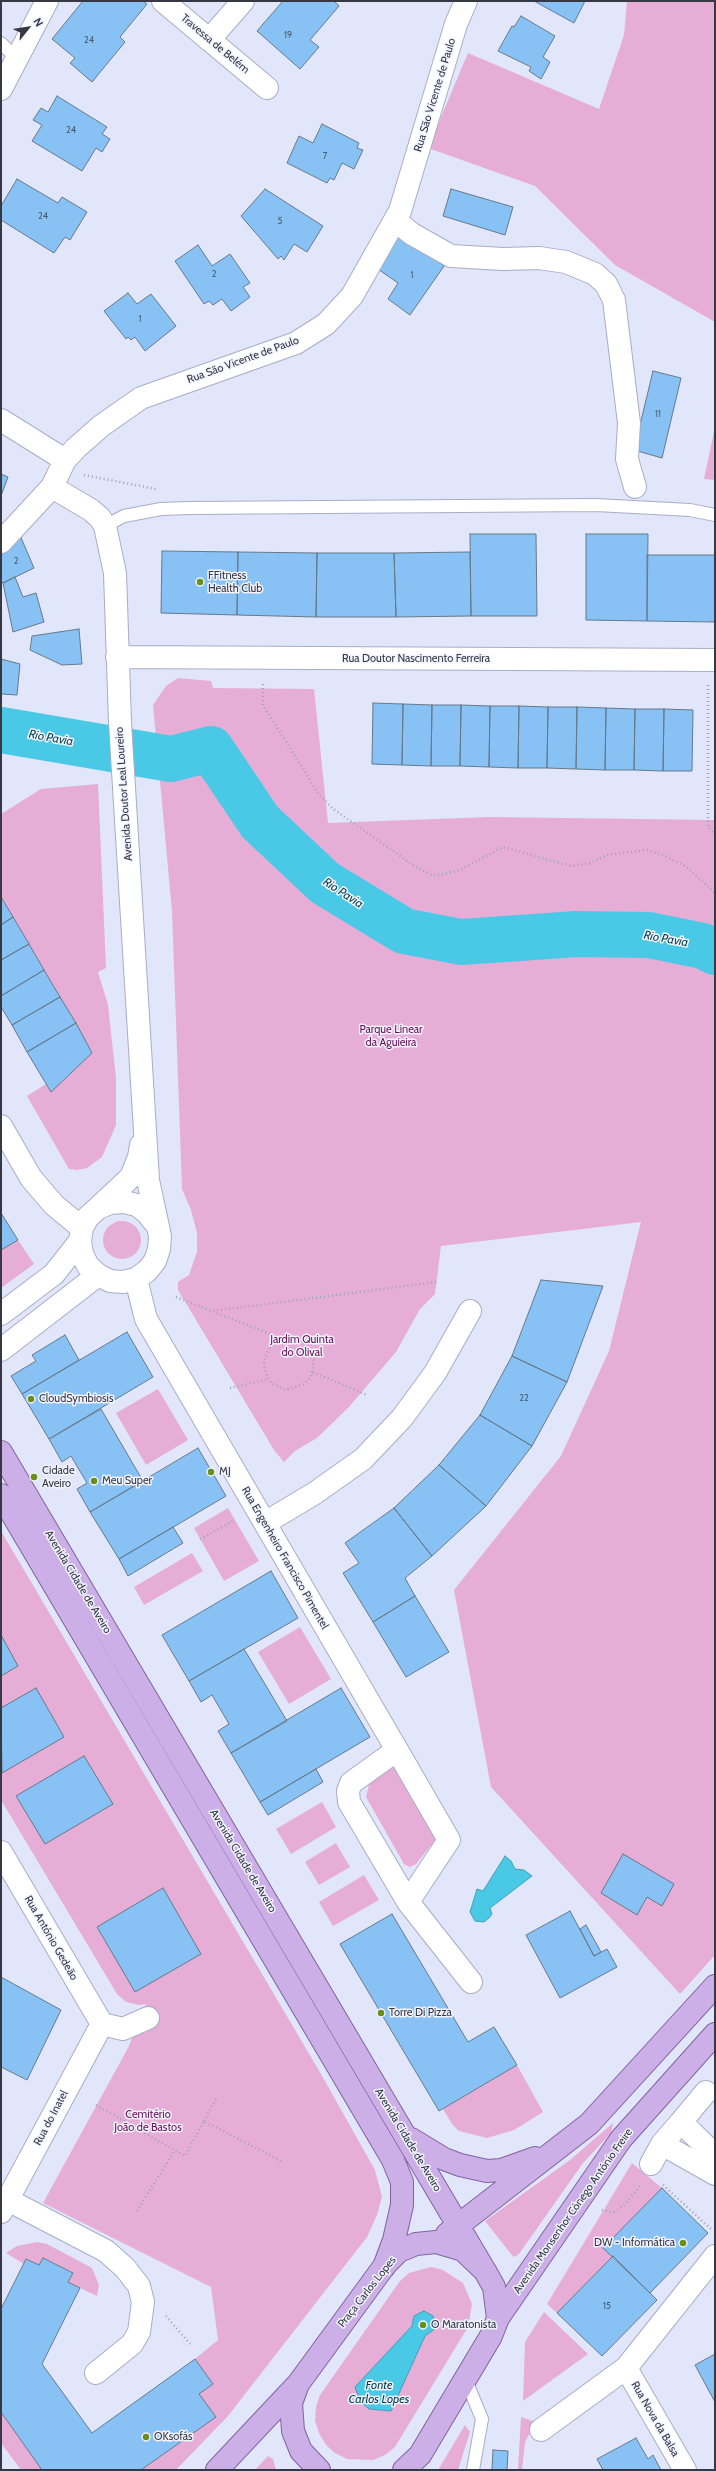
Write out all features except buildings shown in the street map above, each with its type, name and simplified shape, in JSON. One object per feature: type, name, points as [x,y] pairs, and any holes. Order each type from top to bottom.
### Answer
[{"type":"main road","name":"Avenida Cidade de Aveiro","points":[[1,1452],[485,2271]]},
{"type":"main road","name":"Avenida Cidade de Aveiro","points":[[1,1495],[393,2160],[402,2182],[402,2205],[394,2240],[384,2267]]},
{"type":"main road","points":[[436,2242],[589,2124],[715,1986]]},
{"type":"main road","name":"Avenida Monsenhor Cónego António Freire","points":[[498,2318],[621,2139],[715,2034]]},
{"type":"main road","points":[[402,2130],[413,2141],[444,2159],[460,2166],[487,2171],[501,2170],[521,2165],[562,2146]]},
{"type":"main road","name":"Praça Carlos Lopes","points":[[319,2470],[301,2451],[293,2431],[291,2403],[298,2384],[384,2267],[399,2251],[416,2244],[436,2242],[463,2250],[485,2271],[494,2287],[498,2318],[491,2336],[420,2455],[404,2470]]},
{"type":"main road","points":[[217,2470],[298,2384]]},
{"type":"street","points":[[1,89],[47,1]]},
{"type":"street","name":"Travessa de Belém","points":[[163,1],[267,88]]},
{"type":"street","points":[[209,40],[244,1]]},
{"type":"street","name":"Rua São Vicente de Paulo","points":[[65,460],[101,426],[141,398],[296,343],[326,324],[352,296],[400,211],[456,24],[466,1]]},
{"type":"street","points":[[395,220],[418,237],[451,256],[503,259],[538,258],[566,262],[596,274],[606,284],[614,300],[629,423],[627,459],[635,487]]},
{"type":"street","points":[[1,420],[65,460],[52,487],[1,542]]},
{"type":"street","name":"Avenida Doutor Leal Loureiro","points":[[52,487],[91,510],[105,526],[115,573],[120,722],[144,1128],[148,1180],[155,1223],[160,1236],[157,1255],[147,1271],[136,1279]]},
{"type":"street","name":"Rua Doutor Nascimento Ferreira","points":[[117,657],[715,660]]},
{"type":"street","points":[[1,1126],[31,1178],[81,1235],[82,1254],[88,1266],[98,1275],[110,1281],[123,1282],[136,1279]]},
{"type":"street","name":"Avenida Doutor Leal Loureiro","points":[[1,1314],[54,1274],[81,1235],[88,1217],[131,1176],[139,1157],[144,1128]]},
{"type":"street","points":[[98,1208],[110,1203],[124,1202],[136,1205],[147,1213],[155,1223]]},
{"type":"street","points":[[1,1350],[98,1275]]},
{"type":"street","name":"Rua Engenheiro Francisco Pimentel","points":[[136,1279],[146,1319],[449,1840],[408,1902]]},
{"type":"street","points":[[265,1523],[315,1493],[363,1459],[402,1418],[435,1373],[470,1311]]},
{"type":"street","points":[[396,1750],[351,1783],[348,1791],[349,1802],[408,1902],[471,1982]]},
{"type":"street","name":"Rua António Gedeão","points":[[1,1852],[102,2024]]},
{"type":"street","points":[[102,2024],[123,2029],[148,2018]]},
{"type":"street","name":"Rua do Inatel","points":[[4,2206],[102,2024]]},
{"type":"street","points":[[652,2175],[662,2144],[706,2092]]},
{"type":"street","points":[[681,2122],[715,2155]]},
{"type":"street","points":[[662,2144],[715,2174]]},
{"type":"street","points":[[4,2206],[106,2251],[125,2268],[139,2286],[143,2302],[139,2332],[132,2344],[96,2373]]},
{"type":"street","points":[[541,2430],[626,2368],[715,2256]]},
{"type":"street","name":"Rua Nova da Balsa","points":[[626,2368],[684,2470]]},
{"type":"lane","points":[[1,43],[16,59]]},
{"type":"lane","points":[[105,526],[124,516],[161,509],[189,508],[596,505],[690,510],[715,515]]},
{"type":"lane","points":[[465,2378],[482,2418],[473,2470]]},
{"type":"path","points":[[263,684],[263,705],[318,793],[332,808],[416,867],[432,874],[439,875],[460,870],[503,847],[571,866],[590,863],[607,855],[647,850],[666,856],[688,868],[715,893]]},
{"type":"path","points":[[708,685],[708,827],[715,835]]},
{"type":"path","points":[[212,1311],[436,1282]]},
{"type":"path","points":[[176,1297],[280,1338],[297,1339],[306,1345],[314,1360],[313,1372],[304,1384],[286,1390],[272,1383],[264,1366],[265,1357],[273,1343],[280,1338]]},
{"type":"path","points":[[313,1372],[367,1395]]},
{"type":"path","points":[[230,1388],[269,1379]]},
{"type":"path","points":[[200,1539],[235,1520]]},
{"type":"path","points":[[96,2105],[185,2156],[217,2097]]},
{"type":"path","points":[[204,2122],[283,2162]]},
{"type":"path","points":[[137,2212],[175,2150]]},
{"type":"path","points":[[599,2209],[614,2212],[625,2204],[652,2175],[711,2229]]},
{"type":"green space","points":[[627,1],[715,1],[715,322],[615,265],[535,186],[428,148],[468,53],[599,109],[624,35]]},
{"type":"green space","points":[[715,427],[715,480],[704,479]]},
{"type":"green space","name":"Parque Linear da Aguieira","points":[[178,678],[211,681],[213,688],[314,689],[328,823],[489,817],[715,820],[715,1955],[680,1994],[491,1787],[454,1590],[561,1456],[609,1351],[641,1222],[441,1246],[435,1294],[420,1309],[396,1352],[348,1408],[317,1438],[295,1451],[284,1462],[274,1450],[178,1290],[178,1282],[189,1275],[197,1252],[197,1233],[191,1210],[182,1189],[172,911],[153,705],[166,686]]},
{"type":"green space","points":[[98,784],[106,968],[98,972],[108,1005],[116,1078],[116,1125],[102,1157],[87,1168],[77,1170],[69,1169],[27,1096],[46,1084],[51,1092],[92,1052],[1,897],[1,814],[41,789]]},
{"type":"green space","points":[[118,1221],[126,1221],[133,1224],[138,1229],[141,1240],[138,1251],[133,1256],[126,1259],[118,1259],[111,1256],[106,1251],[103,1244],[103,1236],[106,1229],[111,1224]]},
{"type":"green space","points":[[18,1240],[34,1264],[1,1288],[1,1250]]},
{"type":"green space","points":[[158,1389],[188,1440],[146,1465],[116,1413]]},
{"type":"green space","points":[[228,1508],[259,1561],[224,1581],[194,1528]]},
{"type":"green space","name":"Cemitério João de Bastos","points":[[1,1531],[321,2074],[375,2170],[382,2197],[377,2215],[367,2237],[228,2416],[176,2470],[141,2470],[215,2417],[199,2394],[213,2384],[195,2359],[218,2340],[211,2287],[43,2203],[128,2048],[146,2004],[139,2005],[126,2002],[117,1994],[1,1800]]},
{"type":"green space","points":[[192,1553],[203,1571],[144,1605],[134,1587]]},
{"type":"green space","points":[[300,1627],[331,1679],[289,1704],[258,1652]]},
{"type":"green space","points":[[394,1767],[436,1839],[416,1864],[410,1867],[404,1864],[366,1797],[370,1781]]},
{"type":"green space","points":[[322,1802],[336,1827],[291,1854],[276,1829]]},
{"type":"green space","points":[[336,1843],[350,1867],[319,1885],[305,1862]]},
{"type":"green space","points":[[364,1875],[379,1900],[333,1926],[319,1902]]},
{"type":"green space","points":[[517,2065],[543,2112],[514,2130],[487,2138],[459,2131],[452,2124],[443,2109]]},
{"type":"green space","points":[[613,2123],[611,2133],[583,2163],[519,2254],[514,2257],[485,2221],[570,2160]]},
{"type":"green space","points":[[632,2163],[662,2188],[604,2248],[613,2256],[557,2313],[547,2304]]},
{"type":"green space","points":[[37,2242],[47,2244],[92,2268],[99,2285],[97,2296],[68,2282],[73,2273],[43,2258],[39,2265],[26,2259],[24,2264],[6,2253],[17,2246]]},
{"type":"green space","points":[[431,2267],[443,2270],[463,2283],[472,2304],[468,2327],[395,2447],[385,2455],[373,2460],[347,2459],[335,2453],[326,2445],[319,2433],[315,2421],[316,2407],[320,2395],[400,2281],[409,2273]]},
{"type":"green space","points":[[544,2312],[588,2354],[523,2401],[525,2342]]},
{"type":"green space","points":[[1,2412],[42,2470],[21,2470],[1,2443]]},
{"type":"green space","points":[[521,2417],[536,2422],[525,2442],[522,2470],[518,2470]]},
{"type":"green space","points":[[465,2425],[470,2432],[458,2470],[438,2470]]},
{"type":"green space","points":[[268,2456],[273,2459],[276,2470],[255,2470]]},
{"type":"water","points":[[505,1856],[511,1861],[515,1869],[524,1870],[532,1876],[490,1908],[492,1914],[484,1922],[475,1921],[470,1912],[477,1889],[483,1891]]},
{"type":"water","name":"Fonte Carlos Lopes","points":[[424,2311],[433,2316],[436,2328],[425,2336],[391,2411],[369,2409],[360,2401],[355,2387],[412,2326],[414,2316]]},
{"type":"waterway","name":"Rio Pavia","points":[[1,730],[171,759],[211,749],[260,822],[325,883],[404,931],[461,942],[577,934],[649,935],[703,946],[715,952]]},
{"type":"place","name":"FFitness Health Club","points":[[200,582]]},
{"type":"place","name":"CloudSymbiosis","points":[[31,1399]]},
{"type":"place","name":"MJ","points":[[211,1472]]},
{"type":"place","name":"Cidade Aveiro","points":[[34,1477]]},
{"type":"place","name":"Meu Super","points":[[94,1481]]},
{"type":"place","name":"Torre Di Pizza","points":[[381,2013]]},
{"type":"place","name":"DW - Informática","points":[[683,2243]]},
{"type":"place","name":"O Maratonista","points":[[423,2325]]},
{"type":"place","name":"OKsofás","points":[[146,2437]]},
{"type":"park label","name":"Jardim Quinta do Olival","points":[[302,1346]]}]
